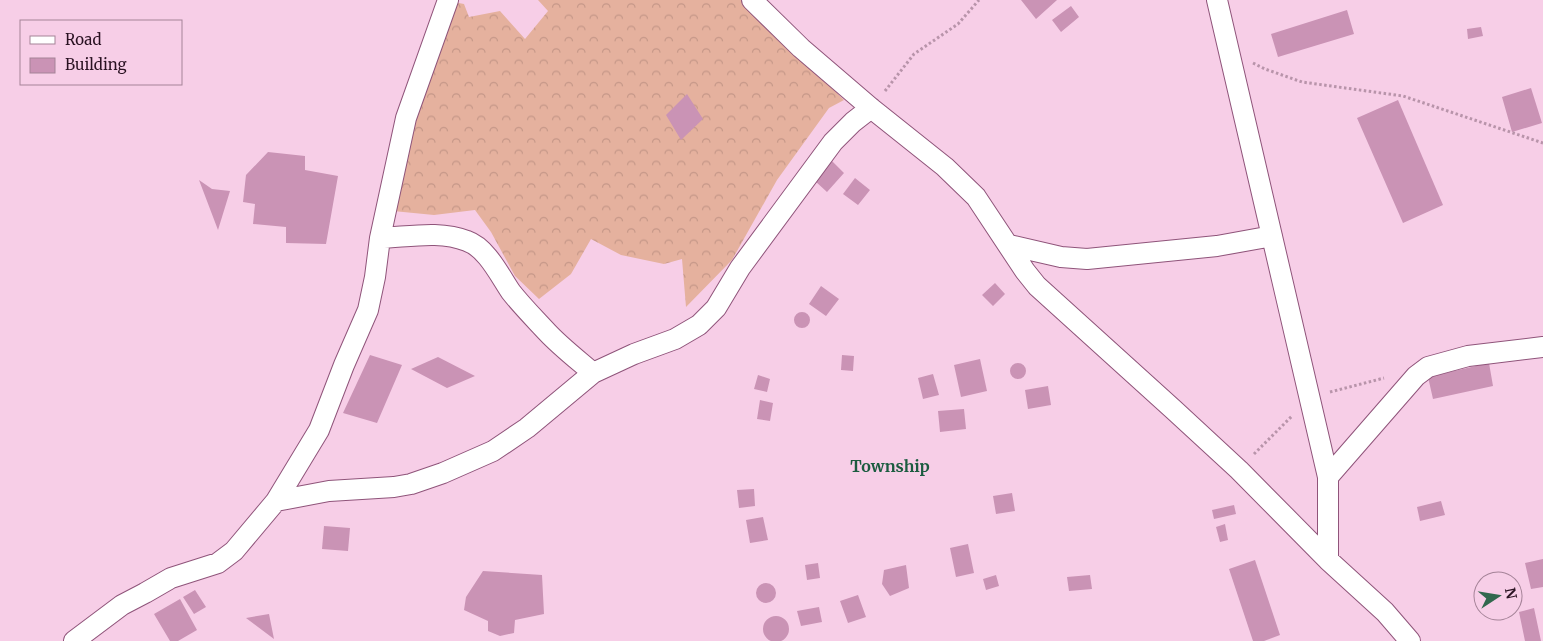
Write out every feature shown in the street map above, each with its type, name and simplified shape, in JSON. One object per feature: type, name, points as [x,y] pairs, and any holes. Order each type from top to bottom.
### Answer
[{"type":"street","points":[[74,641],[122,606],[162,583],[171,578],[218,563],[234,551],[276,501],[319,430],[368,310],[376,277],[380,238],[406,118],[448,0]]},
{"type":"street","points":[[752,0],[801,48],[871,108],[945,166],[970,190],[1037,286],[1232,464],[1328,560],[1385,612],[1410,641]]},
{"type":"street","points":[[1217,0],[1328,477],[1328,560]]},
{"type":"street","points":[[276,501],[329,491],[403,486],[443,473],[493,451],[527,428],[593,373],[634,354],[675,339],[699,325],[716,308],[740,268],[833,142],[853,122],[871,108]]},
{"type":"street","points":[[380,238],[437,235],[457,237],[470,242],[495,267],[512,293],[549,334],[593,373]]},
{"type":"street","points":[[1009,245],[1042,254],[1087,259],[1217,246],[1272,236]]},
{"type":"street","points":[[1328,477],[1416,376],[1428,367],[1468,356],[1543,346]]},
{"type":"path","points":[[871,108],[914,54],[958,24],[979,0]]},
{"type":"path","points":[[1228,52],[1302,82],[1404,96],[1543,143]]},
{"type":"green space","points":[[443,0],[464,4],[469,17],[500,11],[525,39],[548,11],[538,0],[742,0],[844,100],[829,108],[777,180],[732,260],[686,307],[682,259],[664,264],[621,255],[591,239],[571,274],[539,299],[515,276],[491,232],[475,210],[434,215],[393,211]]},
{"type":"building","points":[[1021,0],[1057,0],[1036,19]]},
{"type":"building","points":[[1071,6],[1079,17],[1061,32],[1052,20]]},
{"type":"building","points":[[1347,10],[1354,34],[1278,57],[1271,34]]},
{"type":"building","points":[[1481,27],[1483,36],[1468,39],[1467,29]]},
{"type":"building","points":[[1531,88],[1542,123],[1512,132],[1502,97]]},
{"type":"building","points":[[687,94],[703,119],[681,140],[666,115]]},
{"type":"building","points":[[1398,100],[1443,205],[1403,223],[1357,118]]},
{"type":"building","points":[[268,152],[305,156],[305,170],[338,176],[326,244],[286,243],[286,227],[253,224],[255,204],[243,202],[246,175]]},
{"type":"building","points":[[832,161],[844,173],[827,192],[815,181]]},
{"type":"building","points":[[855,178],[870,190],[858,205],[843,194]]},
{"type":"building","points":[[199,180],[212,189],[230,191],[218,230]]},
{"type":"building","points":[[995,283],[1005,294],[993,306],[982,295]]},
{"type":"building","points":[[821,286],[839,299],[826,316],[809,304]]},
{"type":"building","points":[[802,312],[810,320],[802,328],[794,320]]},
{"type":"building","points":[[370,355],[402,365],[377,423],[343,413]]},
{"type":"building","points":[[842,355],[854,356],[853,371],[841,370]]},
{"type":"building","points":[[438,357],[475,376],[447,388],[411,369]]},
{"type":"building","points":[[980,359],[987,391],[961,397],[954,365]]},
{"type":"building","points":[[1018,363],[1024,365],[1026,371],[1024,377],[1018,379],[1012,377],[1010,371],[1012,365]]},
{"type":"building","points":[[1489,363],[1493,386],[1433,399],[1428,377]]},
{"type":"building","points":[[933,374],[939,395],[923,399],[918,378]]},
{"type":"building","points":[[758,375],[770,379],[767,392],[754,389]]},
{"type":"building","points":[[1048,386],[1051,405],[1028,409],[1025,390]]},
{"type":"building","points":[[760,400],[773,403],[770,421],[757,419]]},
{"type":"building","points":[[964,409],[966,429],[940,432],[938,411]]},
{"type":"building","points":[[754,489],[755,506],[739,508],[737,490]]},
{"type":"building","points":[[1012,493],[1015,511],[996,514],[993,496]]},
{"type":"building","points":[[1441,501],[1445,515],[1420,521],[1417,507]]},
{"type":"building","points":[[1234,505],[1236,514],[1214,519],[1212,510]]},
{"type":"building","points":[[763,517],[768,540],[750,543],[746,520]]},
{"type":"building","points":[[1225,524],[1228,540],[1220,542],[1216,527]]},
{"type":"building","points":[[324,526],[350,528],[348,551],[322,549]]},
{"type":"building","points":[[968,544],[974,573],[956,577],[950,548]]},
{"type":"building","points":[[1543,559],[1543,587],[1531,589],[1525,563]]},
{"type":"building","points":[[1255,560],[1280,635],[1264,641],[1253,641],[1229,569]]},
{"type":"building","points":[[818,563],[820,578],[807,580],[805,565]]},
{"type":"building","points":[[906,565],[909,588],[890,596],[882,584],[884,570]]},
{"type":"building","points":[[483,571],[542,575],[544,614],[515,620],[514,633],[500,636],[488,631],[488,621],[464,610],[466,597]]},
{"type":"building","points":[[996,575],[999,586],[986,590],[983,579]]},
{"type":"building","points":[[1090,575],[1092,589],[1069,591],[1067,577]]},
{"type":"building","points":[[766,583],[773,586],[776,593],[773,600],[766,603],[759,600],[756,593],[759,586]]},
{"type":"building","points":[[195,590],[206,607],[194,614],[183,597]]},
{"type":"building","points":[[858,595],[866,617],[848,623],[840,601]]},
{"type":"building","points":[[180,599],[197,630],[178,641],[170,641],[154,614]]},
{"type":"building","points":[[819,607],[822,622],[801,626],[797,611]]},
{"type":"building","points":[[1534,608],[1541,641],[1525,641],[1521,621],[1523,621],[1523,611]]},
{"type":"building","points":[[269,614],[274,639],[246,618]]},
{"type":"building","points":[[776,616],[785,620],[789,629],[785,638],[776,642],[767,638],[763,629],[767,620]]},
{"type":"district","name":"Township","points":[[890,466]]}]
